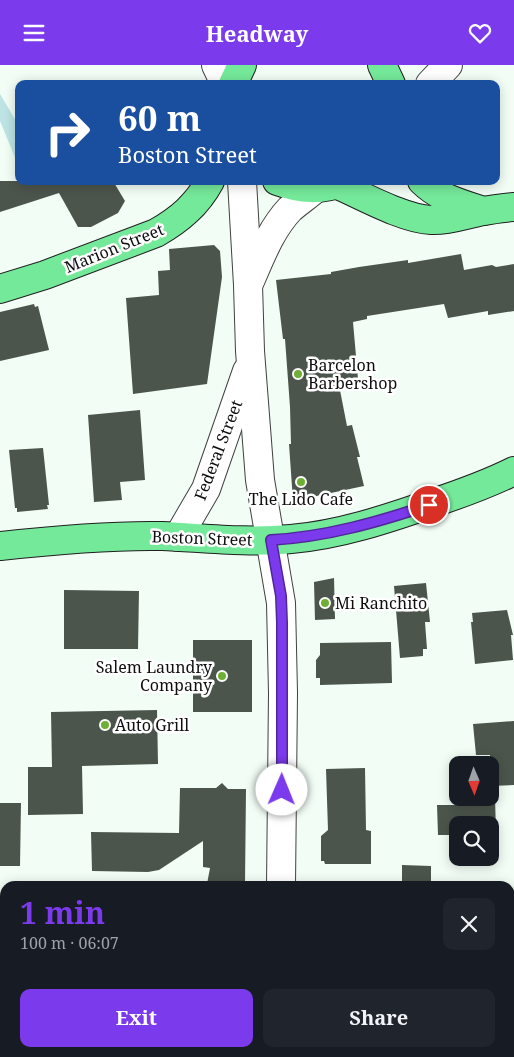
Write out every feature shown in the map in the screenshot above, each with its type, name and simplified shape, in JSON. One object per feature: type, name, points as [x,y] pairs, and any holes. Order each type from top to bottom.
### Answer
[{"type":"main road","points":[[235,80],[242,65]]},
{"type":"main road","points":[[382,65],[389,80]]},
{"type":"main road","name":"Marion Street","points":[[0,289],[45,275],[156,233],[194,206],[207,185]]},
{"type":"main road","points":[[291,185],[302,188],[333,185],[422,219],[454,218],[483,211],[514,207]]},
{"type":"main road","points":[[427,185],[443,197],[483,211]]},
{"type":"main road","name":"Boston Street","points":[[0,546],[94,537],[271,540],[308,537],[332,533],[399,515],[459,494],[514,471]]},
{"type":"street","points":[[216,65],[222,80]]},
{"type":"street","points":[[434,80],[448,65]]},
{"type":"street","name":"Federal Street","points":[[242,185],[251,360],[260,480],[281,596],[281,881]]},
{"type":"street","name":"Federal Street","points":[[248,285],[276,228],[291,209],[333,185]]},
{"type":"street","name":"Federal Street","points":[[178,537],[206,489],[251,360]]},
{"type":"shaded area","points":[[0,94],[15,119],[15,157],[0,121]]},
{"type":"building","points":[[0,181],[15,181],[15,185],[115,185],[125,201],[118,213],[91,227],[78,227],[59,193],[0,212]]},
{"type":"building","points":[[214,245],[220,251],[222,277],[207,384],[133,394],[126,298],[159,295],[158,271],[170,270],[169,249]]},
{"type":"building","points":[[461,254],[464,270],[492,265],[496,267],[514,264],[514,311],[488,315],[488,311],[448,318],[444,304],[367,316],[367,319],[353,322],[358,379],[338,380],[347,426],[352,425],[360,457],[357,457],[364,486],[293,501],[289,444],[291,444],[290,407],[285,339],[283,339],[276,280],[331,274],[331,272],[359,267],[408,260],[408,263]]},
{"type":"building","points":[[34,304],[35,307],[38,306],[49,350],[0,361],[0,312]]},
{"type":"building","points":[[140,410],[145,480],[120,482],[122,500],[94,502],[88,415]]},
{"type":"building","points":[[43,448],[48,509],[17,512],[9,450]]},
{"type":"building","name":"Mi Ranchito","points":[[334,578],[335,619],[315,620],[314,582]]},
{"type":"building","points":[[426,583],[430,622],[425,622],[427,649],[423,649],[423,656],[400,658],[394,586]]},
{"type":"building","points":[[64,590],[139,591],[138,649],[64,649]]},
{"type":"building","points":[[507,610],[513,635],[511,635],[513,660],[475,664],[471,622],[473,622],[472,613]]},
{"type":"building","name":"Salem Laundry Company","points":[[193,640],[252,640],[252,712],[193,712]]},
{"type":"building","points":[[391,642],[392,683],[320,685],[320,678],[316,678],[316,660],[320,655],[320,643]]},
{"type":"building","points":[[157,710],[158,764],[82,766],[83,814],[28,815],[28,767],[52,767],[51,712]]},
{"type":"building","points":[[514,721],[514,785],[499,786],[499,756],[476,755],[473,724]]},
{"type":"building","points":[[365,768],[366,830],[371,831],[371,864],[325,864],[324,861],[321,861],[321,836],[328,830],[326,769]]},
{"type":"building","points":[[222,783],[228,789],[246,789],[245,881],[208,881],[210,868],[203,867],[203,841],[159,870],[148,872],[92,871],[91,832],[179,833],[180,788],[216,788]]},
{"type":"building","points":[[0,803],[21,803],[20,866],[0,866]]},
{"type":"building","points":[[437,805],[495,806],[496,816],[449,816],[449,835],[438,835]]},
{"type":"building","points":[[402,865],[431,866],[431,881],[402,881]]},
{"type":"place","name":"Barcelon Barbershop","points":[[298,374]]},
{"type":"place","name":"The Lido Cafe","points":[[301,482]]},
{"type":"place","name":"Mi Ranchito","points":[[325,603]]},
{"type":"place","name":"Salem Laundry Company","points":[[222,676]]},
{"type":"place","name":"Auto Grill","points":[[105,725]]},
{"type":"route","points":[[282,790],[281,596],[271,540],[308,537],[339,531],[429,505]]}]
